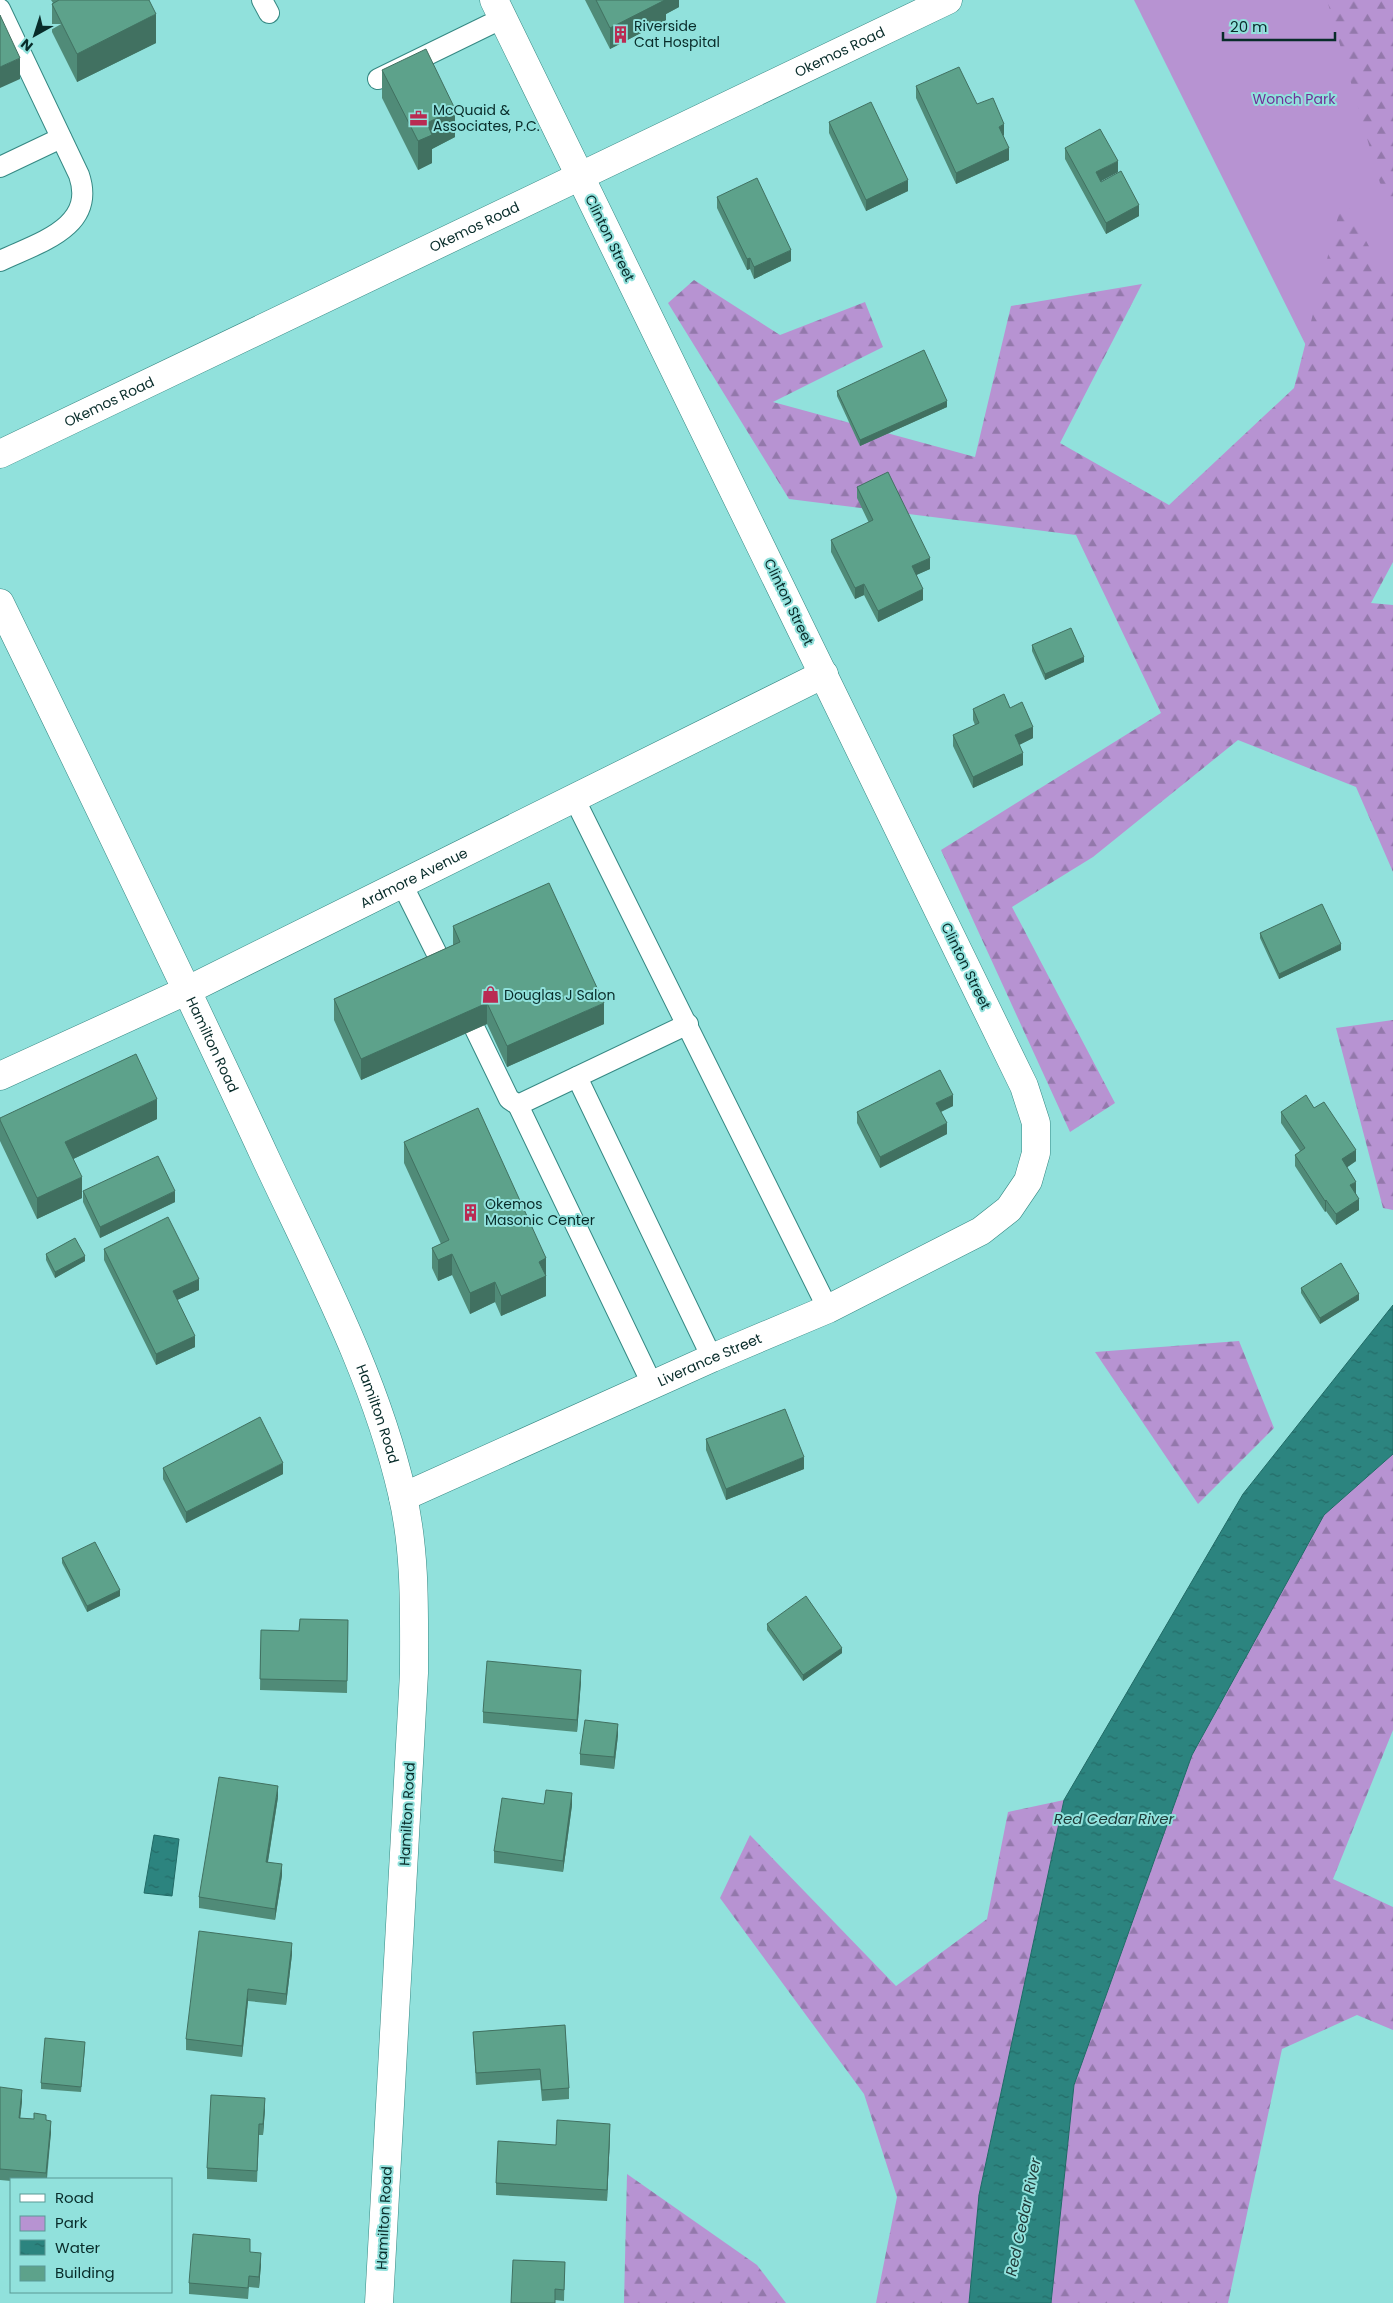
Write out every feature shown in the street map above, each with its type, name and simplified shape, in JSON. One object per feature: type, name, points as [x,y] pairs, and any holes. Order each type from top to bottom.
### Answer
[{"type":"street","name":"Okemos Road","points":[[0,454],[580,178],[948,0]]},
{"type":"street","name":"Clinton Street","points":[[499,5],[580,178],[1024,1086],[1036,1123],[1036,1153],[1028,1180],[1009,1209]]},
{"type":"street","name":"Hamilton Road","points":[[0,603],[188,990],[350,1339],[380,1415],[403,1496],[414,1576],[414,1673],[379,2303]]},
{"type":"street","name":"Ardmore Avenue","points":[[0,1076],[188,990],[824,674]]},
{"type":"street","name":"Liverance Street","points":[[403,1496],[652,1384],[828,1309],[981,1231],[1009,1209]]},
{"type":"lane","points":[[378,78],[499,5]]},
{"type":"lane","points":[[0,9],[83,185],[82,206],[75,219],[64,229],[0,261]]},
{"type":"lane","points":[[0,167],[61,138]]},
{"type":"lane","points":[[574,798],[828,1309]]},
{"type":"lane","points":[[402,884],[445,970]]},
{"type":"lane","points":[[518,1105],[688,1024]]},
{"type":"lane","points":[[475,1029],[509,1099],[518,1105],[652,1384]]},
{"type":"lane","points":[[577,1077],[712,1358]]},
{"type":"green space","name":"Wonch Park","points":[[1134,0],[1393,0],[1393,466],[1371,476]]},
{"type":"green space","points":[[1327,0],[1387,0],[1393,11],[1393,201],[1380,183]]},
{"type":"green space","points":[[1343,197],[1393,292],[1393,562],[1371,603],[1393,605],[1393,872],[1356,787],[1238,740],[1093,857],[1012,907],[1115,1103],[1070,1132],[941,850],[1161,713],[1076,535],[789,499],[668,303],[694,280],[780,335],[865,302],[883,347],[773,402],[975,457],[1011,306],[1142,284],[1060,443],[1169,505],[1294,388]]},
{"type":"green space","points":[[1393,1020],[1393,1210],[1383,1208],[1336,1028]]},
{"type":"green space","points":[[1239,1341],[1274,1428],[1198,1504],[1095,1352]]},
{"type":"green space","points":[[1393,1454],[1393,1730],[1333,1879],[1393,1907],[1393,2030],[1357,2015],[1282,2049],[1228,2303],[1051,2303],[1074,2085],[1192,1755],[1324,1515]]},
{"type":"green space","points":[[1064,1800],[979,2195],[969,2303],[876,2303],[897,2197],[864,2094],[720,1898],[750,1835],[896,1986],[987,1919],[1008,1812]]},
{"type":"green space","points":[[627,2174],[757,2265],[786,2303],[624,2303]]},
{"type":"water","name":"Red Cedar River","points":[[1393,1305],[1393,1454],[1324,1515],[1192,1755],[1074,2085],[1051,2303],[969,2303],[979,2195],[1064,1800],[1243,1494]]},
{"type":"water","points":[[154,1835],[179,1839],[172,1896],[144,1893]]},
{"type":"building","points":[[59,0],[149,0],[156,14],[77,54],[52,4]]},
{"type":"building","points":[[596,0],[665,0],[610,28]]},
{"type":"building","points":[[0,15],[20,58],[0,67]]},
{"type":"building","points":[[426,49],[455,109],[427,123],[432,135],[418,141],[382,70]]},
{"type":"building","points":[[959,67],[977,104],[993,98],[1004,124],[999,127],[1009,148],[956,173],[916,86]]},
{"type":"building","points":[[871,102],[908,180],[866,200],[829,122]]},
{"type":"building","points":[[1100,129],[1118,161],[1096,172],[1101,182],[1121,171],[1139,205],[1106,223],[1065,148]]},
{"type":"building","points":[[757,178],[791,250],[754,267],[750,258],[747,259],[717,197]]},
{"type":"building","points":[[924,350],[947,401],[860,440],[837,391]]},
{"type":"building","points":[[888,472],[930,558],[912,566],[923,589],[878,611],[864,584],[855,588],[831,540],[873,520],[857,487]]},
{"type":"building","points":[[1071,628],[1084,657],[1045,674],[1032,645]]},
{"type":"building","points":[[1004,694],[1010,708],[1022,702],[1033,727],[1015,735],[1023,753],[973,777],[953,735],[979,723],[973,709]]},
{"type":"building","name":"Douglas J Salon","points":[[549,883],[604,1003],[507,1046],[487,1003],[361,1059],[334,999],[460,942],[453,926]]},
{"type":"building","points":[[1322,904],[1341,944],[1279,974],[1260,933]]},
{"type":"building","points":[[136,1054],[157,1099],[65,1142],[82,1177],[37,1198],[0,1118]]},
{"type":"building","points":[[940,1070],[953,1095],[936,1103],[947,1123],[880,1157],[857,1112]]},
{"type":"building","points":[[1306,1095],[1314,1108],[1324,1102],[1356,1150],[1342,1159],[1356,1182],[1350,1185],[1359,1199],[1336,1214],[1325,1201],[1295,1155],[1305,1148],[1281,1112]]},
{"type":"building","name":"Okemos Masonic Center","points":[[478,1108],[546,1258],[539,1262],[546,1276],[501,1296],[495,1282],[470,1293],[452,1254],[438,1260],[432,1248],[449,1240],[404,1142]]},
{"type":"building","points":[[158,1156],[175,1191],[100,1227],[83,1191]]},
{"type":"building","points":[[168,1217],[199,1279],[173,1291],[195,1336],[156,1354],[104,1249]]},
{"type":"building","points":[[75,1238],[85,1256],[55,1272],[46,1254]]},
{"type":"building","points":[[1341,1263],[1359,1294],[1320,1318],[1301,1288]]},
{"type":"building","points":[[785,1409],[804,1457],[726,1489],[706,1439]]},
{"type":"building","points":[[260,1417],[283,1463],[186,1512],[163,1468]]},
{"type":"building","points":[[95,1542],[120,1590],[87,1606],[62,1558]]},
{"type":"building","points":[[806,1596],[842,1648],[803,1675],[767,1624]]},
{"type":"building","points":[[300,1619],[348,1620],[347,1681],[260,1679],[261,1630],[299,1631]]},
{"type":"building","points":[[487,1661],[581,1670],[577,1720],[483,1712]]},
{"type":"building","points":[[585,1720],[618,1724],[614,1757],[580,1754]]},
{"type":"building","points":[[219,1777],[278,1786],[266,1862],[282,1864],[275,1909],[199,1897]]},
{"type":"building","points":[[546,1790],[572,1793],[563,1861],[494,1851],[502,1798],[544,1804]]},
{"type":"building","points":[[199,1931],[292,1943],[286,1994],[248,1989],[242,2046],[186,2039]]},
{"type":"building","points":[[565,2025],[569,2088],[542,2090],[540,2069],[476,2073],[473,2032]]},
{"type":"building","points":[[45,2038],[85,2042],[81,2087],[41,2083]]},
{"type":"building","points":[[0,2087],[22,2090],[19,2118],[34,2119],[34,2113],[46,2115],[46,2120],[51,2121],[46,2173],[0,2169]]},
{"type":"building","points":[[211,2095],[265,2098],[263,2124],[259,2124],[257,2171],[207,2168]]},
{"type":"building","points":[[557,2120],[610,2124],[607,2190],[496,2183],[498,2141],[556,2145]]},
{"type":"building","points":[[193,2234],[250,2239],[250,2252],[261,2253],[259,2277],[249,2276],[248,2288],[189,2283]]},
{"type":"building","points":[[513,2260],[565,2262],[564,2290],[555,2289],[555,2303],[511,2303]]},
{"type":"place","name":"Riverside Cat Hospital","points":[[620,34]]},
{"type":"place","name":"McQuaid & Associates, P.C.","points":[[419,118]]},
{"type":"place","name":"Douglas J Salon","points":[[490,995]]},
{"type":"place","name":"Okemos Masonic Center","points":[[471,1212]]}]
